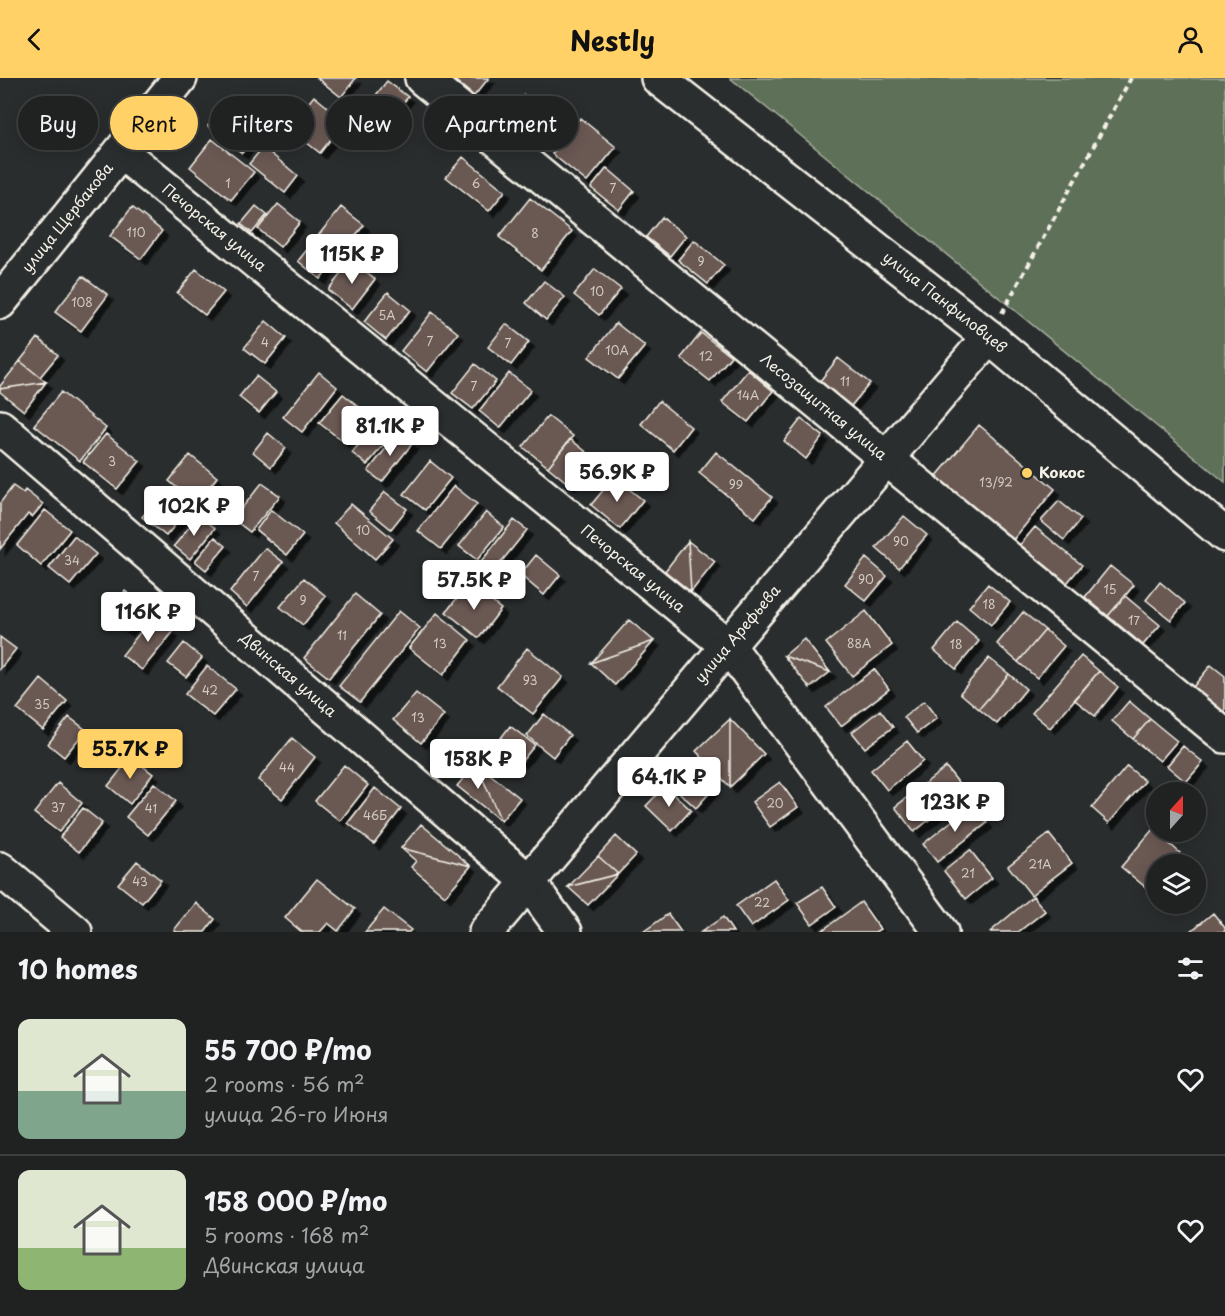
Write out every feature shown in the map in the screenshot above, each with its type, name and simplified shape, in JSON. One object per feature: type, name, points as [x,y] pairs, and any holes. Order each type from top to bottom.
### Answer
[{"type":"street","name":"улица Щербакова","points":[[0,302],[180,78]]},
{"type":"street","name":"Лесозащитная улица","points":[[422,78],[1225,736]]},
{"type":"street","name":"улица Панфиловцев","points":[[658,78],[989,337],[1225,535]]},
{"type":"street","name":"Печорская улица","points":[[122,152],[729,647],[941,932]]},
{"type":"street","name":"улица Арефьева","points":[[486,932],[527,880],[729,647],[989,337]]},
{"type":"street","name":"Двинская улица","points":[[0,427],[527,880],[565,932]]},
{"type":"street","points":[[0,869],[75,932]]},
{"type":"path","points":[[989,337],[1131,78]]},
{"type":"green space","points":[[730,78],[1225,78],[1225,482]]},
{"type":"building","points":[[317,78],[356,78],[340,96]]},
{"type":"building","points":[[452,78],[489,78],[474,96]]},
{"type":"building","points":[[387,81],[407,96],[375,96]]},
{"type":"building","points":[[314,96],[326,106],[326,145],[320,153],[314,148]]},
{"type":"building","points":[[580,118],[616,147],[587,182],[552,154],[555,150],[578,150],[578,121]]},
{"type":"building","points":[[210,142],[210,150],[226,150],[254,172],[231,200],[190,167]]},
{"type":"building","points":[[261,150],[267,150],[298,176],[285,193],[249,164]]},
{"type":"building","points":[[463,157],[505,191],[489,211],[446,177]]},
{"type":"building","points":[[607,168],[634,191],[619,210],[591,188]]},
{"type":"building","points":[[530,198],[572,231],[541,270],[499,237]]},
{"type":"building","points":[[278,204],[300,222],[280,247],[258,229]]},
{"type":"building","points":[[256,206],[267,215],[252,233],[241,224]]},
{"type":"building","points":[[132,207],[162,231],[141,259],[110,236]]},
{"type":"building","points":[[341,207],[364,225],[320,279],[298,261]]},
{"type":"building","points":[[662,217],[686,236],[670,256],[646,237]]},
{"type":"building","points":[[694,240],[724,265],[708,284],[678,260]]},
{"type":"building","points":[[352,260],[375,279],[352,309],[328,290]]},
{"type":"building","points":[[196,269],[224,292],[205,315],[177,293]]},
{"type":"building","points":[[595,269],[621,289],[599,315],[574,295]]},
{"type":"building","points":[[83,276],[108,295],[81,331],[55,312]]},
{"type":"building","points":[[544,281],[565,297],[546,320],[526,303]]},
{"type":"building","points":[[388,292],[410,310],[386,340],[364,322]]},
{"type":"building","points":[[432,312],[458,333],[427,372],[401,351]]},
{"type":"building","points":[[266,321],[286,338],[265,364],[244,348]]},
{"type":"building","points":[[616,323],[645,346],[618,379],[589,357]]},
{"type":"building","points":[[506,324],[529,342],[511,365],[488,347]]},
{"type":"building","points":[[701,333],[731,356],[710,381],[681,358]]},
{"type":"building","points":[[38,338],[58,355],[40,377],[20,361]]},
{"type":"building","points":[[838,358],[870,383],[851,406],[820,381]]},
{"type":"building","points":[[20,361],[46,382],[0,389],[0,386]]},
{"type":"building","points":[[475,364],[496,381],[473,409],[452,393]]},
{"type":"building","points":[[748,370],[773,391],[748,422],[722,402]]},
{"type":"building","points":[[319,372],[337,387],[302,432],[283,417]]},
{"type":"building","points":[[509,373],[531,390],[500,428],[479,411]]},
{"type":"building","points":[[256,376],[276,392],[259,413],[239,397]]},
{"type":"building","points":[[46,382],[24,411],[0,392],[0,389]]},
{"type":"building","points":[[61,392],[106,428],[80,461],[34,425]]},
{"type":"building","points":[[343,394],[367,413],[344,442],[319,423]]},
{"type":"building","points":[[659,401],[691,427],[673,450],[641,424]]},
{"type":"building","points":[[548,416],[573,436],[548,467],[523,447]]},
{"type":"building","points":[[380,418],[395,431],[367,465],[352,453]]},
{"type":"building","points":[[801,419],[823,436],[806,459],[784,441]]},
{"type":"building","points":[[979,425],[1055,489],[1012,541],[936,477]]},
{"type":"building","points":[[268,433],[286,448],[271,467],[253,452]]},
{"type":"building","points":[[398,433],[412,444],[382,482],[368,471]]},
{"type":"building","points":[[106,434],[140,461],[117,489],[83,462]]},
{"type":"building","points":[[570,439],[593,457],[570,485],[548,467]]},
{"type":"building","points":[[716,452],[772,497],[755,518],[699,473]]},
{"type":"building","points":[[190,455],[217,477],[196,504],[169,481]]},
{"type":"building","points":[[430,461],[451,478],[425,510],[404,494]]},
{"type":"building","points":[[614,477],[643,500],[620,529],[591,505]]},
{"type":"building","points":[[262,483],[280,496],[250,532],[233,519]]},
{"type":"building","points":[[13,486],[23,493],[25,490],[43,504],[32,517],[28,514],[0,549],[0,503]]},
{"type":"building","points":[[454,486],[477,504],[441,549],[418,531]]},
{"type":"building","points":[[165,489],[189,508],[166,536],[142,517]]},
{"type":"building","points":[[385,492],[407,509],[391,529],[369,511]]},
{"type":"building","points":[[1059,501],[1081,519],[1064,540],[1041,521]]},
{"type":"building","points":[[351,504],[393,539],[375,559],[334,523]]},
{"type":"building","points":[[45,510],[70,530],[41,566],[17,545]]},
{"type":"building","points":[[271,510],[303,535],[287,555],[256,530]]},
{"type":"building","points":[[486,512],[504,527],[477,560],[459,546]]},
{"type":"building","points":[[199,515],[215,528],[190,559],[174,546]]},
{"type":"building","points":[[904,516],[927,535],[899,568],[876,548]]},
{"type":"building","points":[[514,520],[527,530],[493,572],[481,562]]},
{"type":"building","points":[[1035,527],[1082,565],[1067,583],[1020,545]]},
{"type":"building","points":[[74,536],[96,554],[70,585],[49,568]]},
{"type":"building","points":[[215,537],[226,546],[206,570],[195,561]]},
{"type":"building","points":[[688,541],[691,592],[665,571]]},
{"type":"building","points":[[688,541],[715,562],[691,592]]},
{"type":"building","points":[[265,548],[283,562],[247,607],[230,592]]},
{"type":"building","points":[[536,555],[560,575],[544,595],[520,575]]},
{"type":"building","points":[[866,558],[887,576],[866,601],[845,584]]},
{"type":"building","points":[[1110,566],[1134,585],[1108,616],[1085,597]]},
{"type":"building","points":[[304,578],[326,596],[303,625],[280,607]]},
{"type":"building","points":[[1160,582],[1185,603],[1171,620],[1146,600]]},
{"type":"building","points":[[469,583],[501,609],[479,638],[446,612]]},
{"type":"building","points":[[988,584],[1010,602],[991,625],[969,607]]},
{"type":"building","points":[[125,591],[146,608],[127,631],[106,615]]},
{"type":"building","points":[[355,594],[380,615],[329,678],[304,658]]},
{"type":"building","points":[[1125,596],[1160,625],[1143,645],[1108,616]]},
{"type":"building","points":[[399,611],[420,628],[360,702],[339,686]]},
{"type":"building","points":[[866,611],[892,645],[852,676],[826,643]]},
{"type":"building","points":[[1023,612],[1045,630],[1018,662],[997,644]]},
{"type":"building","points":[[437,613],[470,640],[443,675],[409,648]]},
{"type":"building","points":[[153,616],[173,632],[142,670],[122,655]]},
{"type":"building","points":[[629,620],[654,641],[591,663]]},
{"type":"building","points":[[957,622],[979,641],[956,669],[934,650]]},
{"type":"building","points":[[1045,630],[1064,646],[1037,678],[1018,662]]},
{"type":"building","points":[[0,637],[16,649],[0,669]]},
{"type":"building","points":[[804,639],[830,672],[784,656]]},
{"type":"building","points":[[654,641],[615,685],[591,663]]},
{"type":"building","points":[[184,643],[202,658],[186,677],[168,663]]},
{"type":"building","points":[[527,648],[563,677],[533,714],[497,686]]},
{"type":"building","points":[[784,656],[830,672],[810,688]]},
{"type":"building","points":[[1081,656],[1099,671],[1050,728],[1032,713]]},
{"type":"building","points":[[989,658],[1009,674],[979,709],[960,693]]},
{"type":"building","points":[[1211,665],[1225,676],[1225,713],[1193,687]]},
{"type":"building","points":[[207,666],[236,689],[213,716],[185,694]]},
{"type":"building","points":[[874,669],[889,689],[841,726],[826,707]]},
{"type":"building","points":[[1099,671],[1118,687],[1095,716],[1075,700]]},
{"type":"building","points":[[1009,674],[1026,689],[997,724],[979,709]]},
{"type":"building","points":[[41,679],[67,701],[43,730],[17,709]]},
{"type":"building","points":[[416,693],[444,715],[421,743],[393,720]]},
{"type":"building","points":[[924,701],[937,718],[917,733],[904,717]]},
{"type":"building","points":[[1129,701],[1150,719],[1133,739],[1112,721]]},
{"type":"building","points":[[880,710],[893,727],[865,748],[852,732]]},
{"type":"building","points":[[544,714],[570,735],[553,757],[527,736]]},
{"type":"building","points":[[69,717],[86,730],[64,757],[48,744]]},
{"type":"building","points":[[730,719],[764,754],[730,787]]},
{"type":"building","points":[[730,719],[730,787],[696,751]]},
{"type":"building","points":[[1150,719],[1177,741],[1160,761],[1133,739]]},
{"type":"building","points":[[510,726],[535,745],[521,762],[497,743]]},
{"type":"building","points":[[292,738],[315,757],[282,799],[258,780]]},
{"type":"building","points":[[907,741],[923,761],[887,790],[871,770]]},
{"type":"building","points":[[1183,746],[1203,762],[1186,782],[1167,766]]},
{"type":"building","points":[[131,757],[153,774],[130,804],[108,786]]},
{"type":"building","points":[[476,763],[520,798],[501,821]]},
{"type":"building","points":[[476,763],[501,821],[457,786]]},
{"type":"building","points":[[687,764],[713,789],[696,808],[669,783]]},
{"type":"building","points":[[344,765],[368,785],[340,821],[315,801]]},
{"type":"building","points":[[1127,766],[1145,781],[1109,823],[1092,808]]},
{"type":"building","points":[[946,767],[965,791],[914,832],[895,807]]},
{"type":"building","points":[[780,782],[798,807],[770,827],[752,802]]},
{"type":"building","points":[[58,783],[82,803],[59,832],[34,813]]},
{"type":"building","points":[[154,783],[176,801],[148,835],[126,817]]},
{"type":"building","points":[[665,786],[691,810],[672,831],[646,806]]},
{"type":"building","points":[[375,788],[401,809],[374,844],[348,823]]},
{"type":"building","points":[[973,804],[987,823],[937,862],[923,844]]},
{"type":"building","points":[[83,808],[102,823],[79,852],[60,837]]},
{"type":"building","points":[[421,824],[471,866],[401,848]]},
{"type":"building","points":[[1049,834],[1072,863],[1031,895],[1008,866]]},
{"type":"building","points":[[616,836],[636,855],[618,874],[598,856]]},
{"type":"building","points":[[1146,837],[1146,842],[1168,842],[1180,853],[1146,854],[1146,888],[1121,867]]},
{"type":"building","points":[[401,848],[471,866],[445,896],[411,867],[416,861]]},
{"type":"building","points":[[970,850],[992,878],[966,899],[944,871]]},
{"type":"building","points":[[598,856],[618,874],[568,887]]},
{"type":"building","points":[[137,861],[161,880],[142,903],[118,884]]},
{"type":"building","points":[[618,874],[588,905],[568,887]]},
{"type":"building","points":[[317,879],[355,909],[338,931],[328,923],[320,932],[302,932],[285,918]]},
{"type":"building","points":[[774,879],[789,900],[751,927],[736,906]]},
{"type":"building","points":[[822,887],[836,907],[812,924],[797,903]]},
{"type":"building","points":[[1033,896],[1045,911],[1018,932],[990,932]]},
{"type":"building","points":[[861,902],[880,929],[875,932],[820,932]]},
{"type":"building","points":[[196,903],[215,919],[205,932],[177,932],[174,930]]},
{"type":"building","points":[[384,909],[411,930],[409,932],[365,932]]},
{"type":"building","points":[[1213,913],[1225,928],[1225,932],[1190,932]]},
{"type":"building","points":[[668,914],[681,932],[643,932]]},
{"type":"building","points":[[723,917],[733,932],[701,932]]},
{"type":"place","name":"Кокос","points":[[1027,473]]}]
